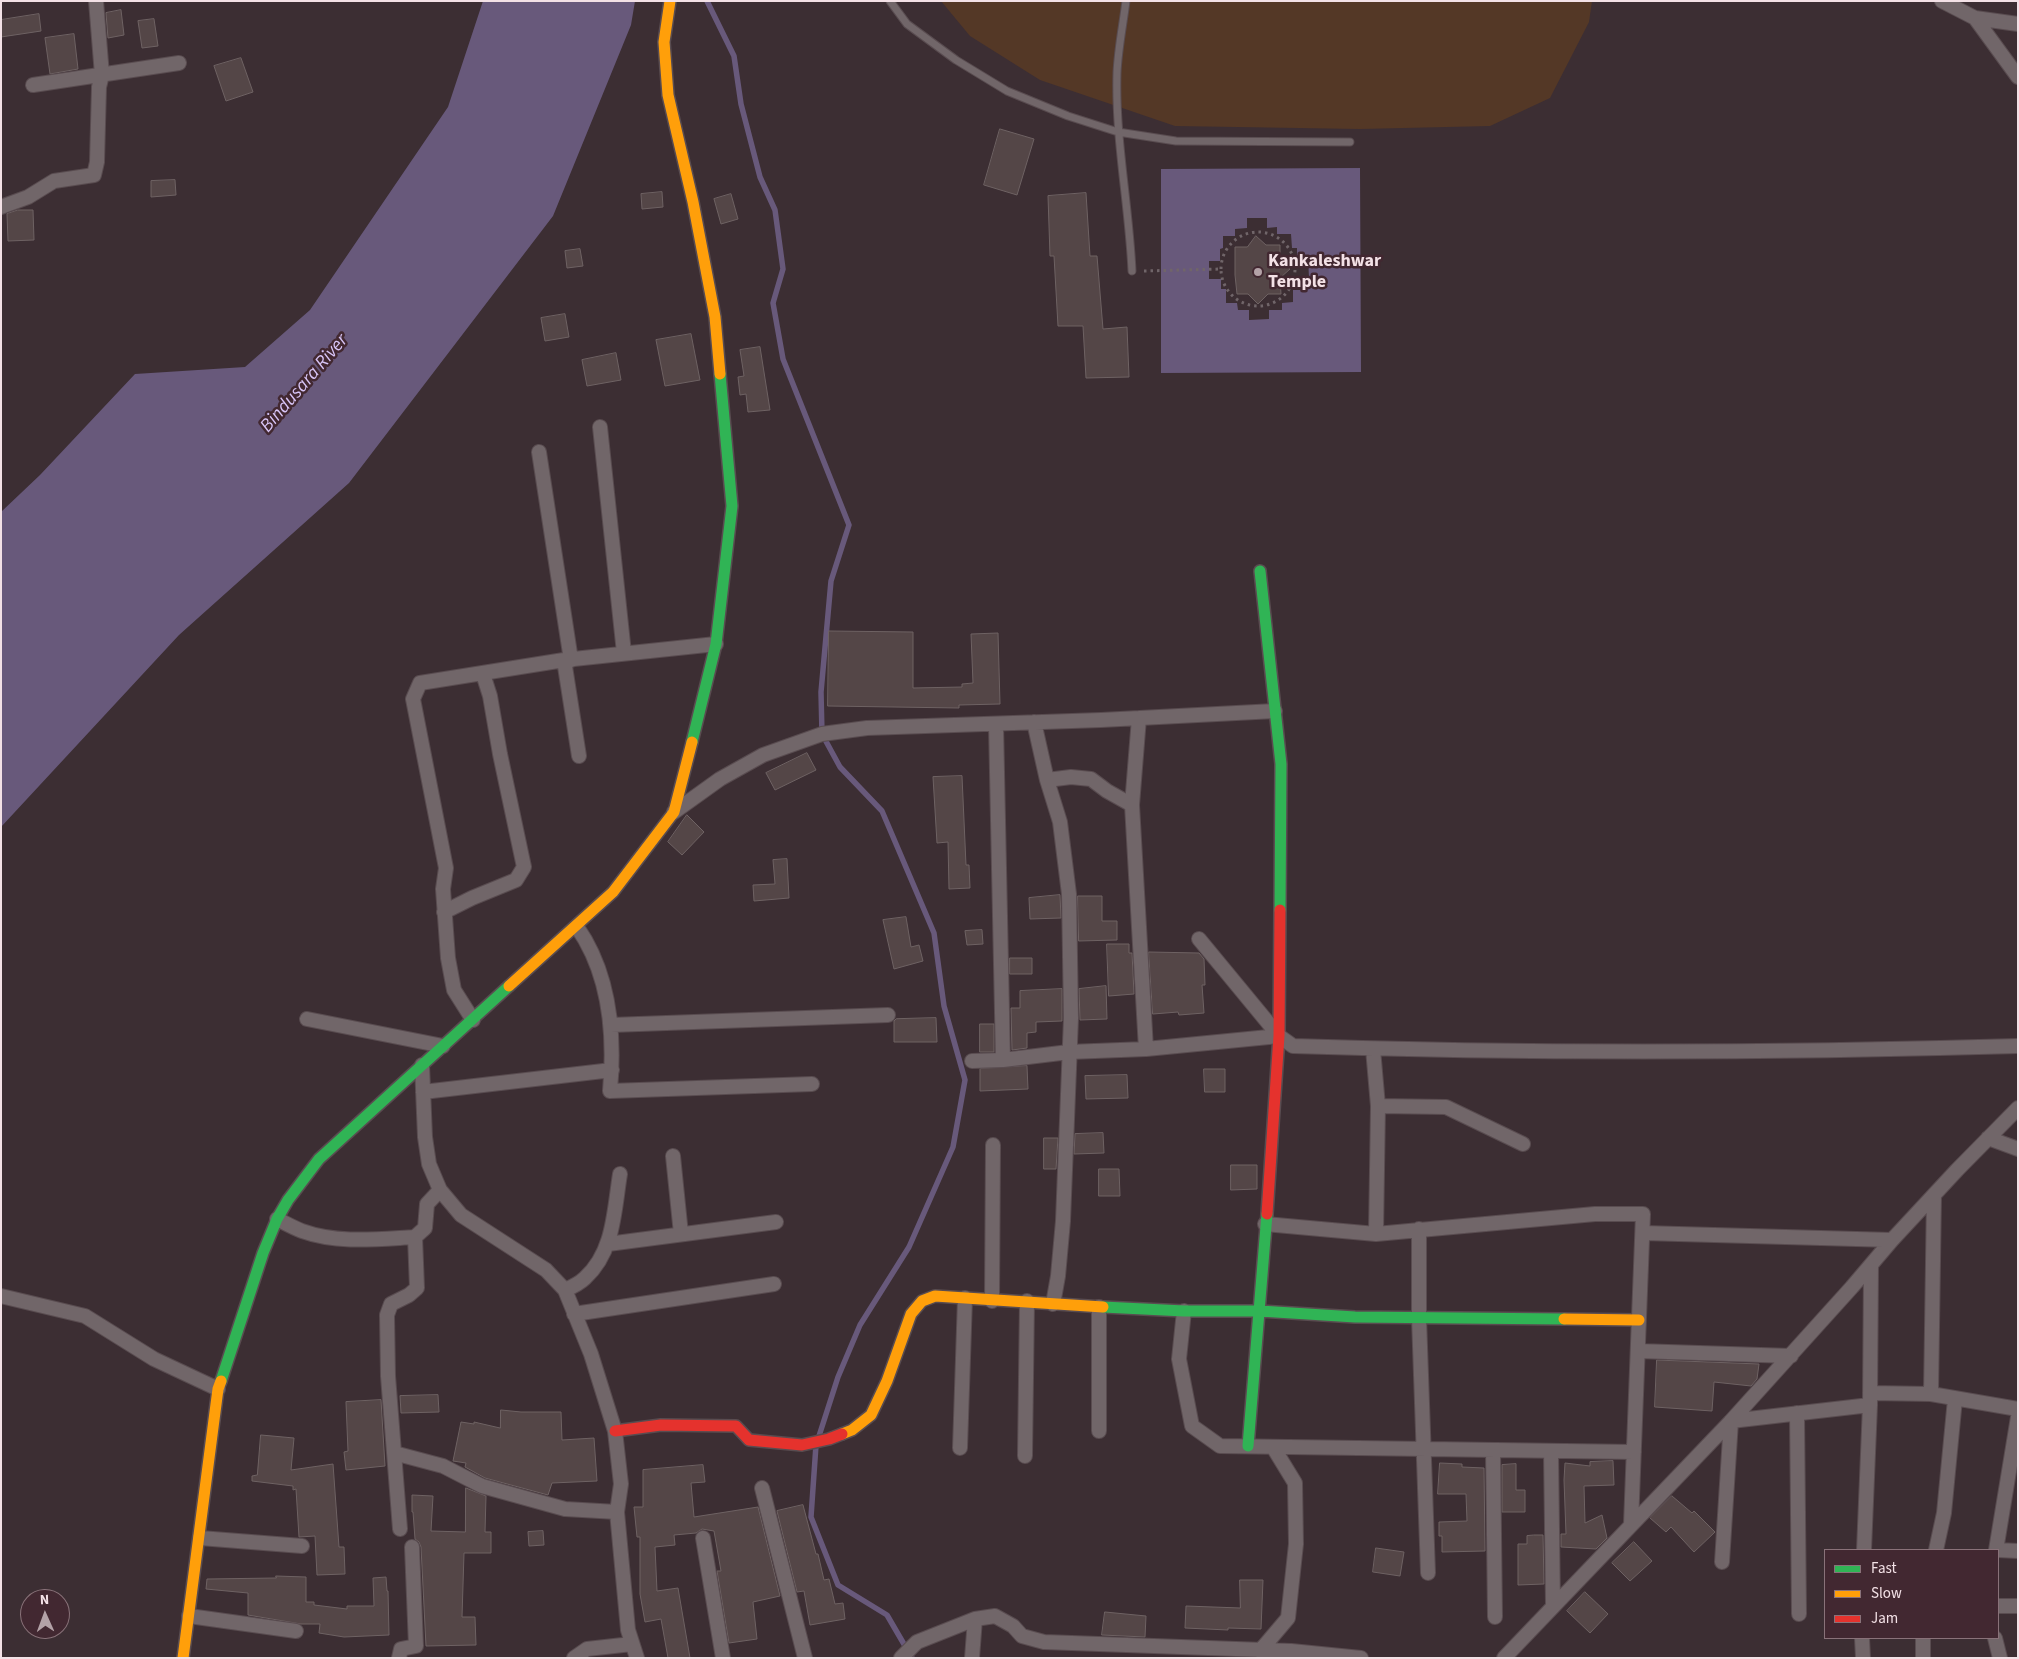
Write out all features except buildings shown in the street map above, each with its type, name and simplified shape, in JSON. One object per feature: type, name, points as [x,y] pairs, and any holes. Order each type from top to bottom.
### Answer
[{"type":"street","points":[[1,207],[28,197],[54,181],[94,175],[97,162],[98,87],[102,75],[96,1]]},
{"type":"street","points":[[1942,1],[1975,18],[2018,24]]},
{"type":"street","points":[[669,4],[664,42],[668,95],[693,202],[715,317],[732,506],[716,644],[674,812]]},
{"type":"street","points":[[1975,18],[2018,77]]},
{"type":"street","points":[[33,85],[179,63]]},
{"type":"street","points":[[600,426],[624,653]]},
{"type":"street","points":[[539,452],[579,756]]},
{"type":"street","points":[[1248,1446],[1260,1311],[1279,1036],[1281,764],[1260,571]]},
{"type":"street","points":[[473,1020],[454,990],[448,958],[442,889],[446,868],[413,698],[420,683],[567,660],[716,644]]},
{"type":"street","points":[[444,912],[479,894],[516,880],[524,868],[490,696],[483,674]]},
{"type":"street","points":[[183,1658],[218,1390],[262,1253],[277,1219],[288,1200],[319,1159],[613,892],[674,812],[720,780],[763,755],[822,734],[867,728],[1275,711]]},
{"type":"street","points":[[1139,718],[1132,805],[1146,1049]]},
{"type":"street","points":[[1034,722],[1047,780],[1060,822],[1069,894],[1071,1018],[1063,1221],[1053,1304]]},
{"type":"street","points":[[996,724],[1003,1060]]},
{"type":"street","points":[[1047,780],[1070,777],[1091,779],[1107,791],[1132,805]]},
{"type":"street","points":[[576,927],[586,940],[602,978],[610,1025],[612,1070],[610,1091],[812,1084]]},
{"type":"street","points":[[1199,939],[1279,1036],[1293,1046],[1373,1049],[1804,1050],[2018,1046]]},
{"type":"street","points":[[610,1025],[888,1015]]},
{"type":"street","points":[[307,1019],[443,1046]]},
{"type":"street","points":[[972,1061],[1003,1060],[1069,1052],[1146,1049],[1279,1036]]},
{"type":"street","points":[[1373,1049],[1378,1106],[1376,1234]]},
{"type":"street","points":[[422,1065],[429,1164],[440,1190],[461,1215],[546,1270],[565,1290],[592,1354],[615,1432],[621,1484],[617,1512],[628,1630],[635,1651],[587,1649],[574,1658]]},
{"type":"street","points":[[423,1092],[612,1070]]},
{"type":"street","points":[[1378,1106],[1446,1107],[1523,1144]]},
{"type":"street","points":[[1504,1658],[1731,1421],[1791,1356],[1892,1240],[2018,1108]]},
{"type":"street","points":[[1988,1138],[2018,1149]]},
{"type":"street","points":[[992,1300],[993,1145]]},
{"type":"street","points":[[673,1156],[681,1234]]},
{"type":"street","points":[[565,1290],[584,1280],[598,1264],[608,1244],[620,1174]]},
{"type":"street","points":[[277,1219],[302,1231],[329,1238],[364,1240],[415,1237],[426,1228],[427,1204],[440,1190]]},
{"type":"street","points":[[1931,1394],[1934,1196]]},
{"type":"street","points":[[1265,1224],[1376,1234],[1595,1214],[1643,1214],[1631,1524]]},
{"type":"street","points":[[608,1244],[776,1222]]},
{"type":"street","points":[[1419,1229],[1428,1573]]},
{"type":"street","points":[[1643,1233],[1892,1240]]},
{"type":"street","points":[[400,1529],[388,1376],[387,1315],[391,1304],[409,1295],[417,1288],[415,1237]]},
{"type":"street","points":[[1864,1549],[1870,1399],[1871,1266]]},
{"type":"street","points":[[574,1314],[774,1284]]},
{"type":"street","points":[[1,1296],[84,1316],[154,1359],[218,1390]]},
{"type":"street","points":[[615,1432],[631,1428],[661,1425],[736,1426],[749,1440],[802,1445],[830,1439],[852,1430],[871,1415],[888,1381],[896,1352],[911,1314],[922,1301],[935,1296],[1099,1307],[1184,1311],[1260,1311],[1354,1317],[1639,1320]]},
{"type":"street","points":[[960,1448],[965,1298]]},
{"type":"street","points":[[1025,1456],[1026,1301]]},
{"type":"street","points":[[1099,1307],[1099,1430]]},
{"type":"street","points":[[1184,1311],[1179,1359],[1192,1426],[1220,1446],[1634,1452]]},
{"type":"street","points":[[1638,1351],[1791,1356]]},
{"type":"street","points":[[1731,1421],[1797,1413],[1870,1399],[1931,1394],[2018,1409]]},
{"type":"street","points":[[1936,1549],[1944,1512],[1955,1399]]},
{"type":"street","points":[[1797,1413],[1799,1614]]},
{"type":"street","points":[[1997,1549],[2018,1417]]},
{"type":"street","points":[[1722,1562],[1731,1421]]},
{"type":"street","points":[[1260,1651],[1288,1618],[1296,1544],[1295,1483],[1273,1447]]},
{"type":"street","points":[[1493,1450],[1495,1617]]},
{"type":"street","points":[[1551,1451],[1553,1606]]},
{"type":"street","points":[[394,1453],[443,1466],[482,1486],[564,1509],[617,1512]]},
{"type":"street","points":[[762,1488],[805,1658]]},
{"type":"street","points":[[200,1538],[302,1546]]},
{"type":"street","points":[[703,1538],[723,1658]]},
{"type":"street","points":[[399,1658],[401,1649],[416,1646],[412,1547]]},
{"type":"street","points":[[1999,1550],[2018,1552]]},
{"type":"street","points":[[1999,1606],[2018,1606]]},
{"type":"street","points":[[189,1616],[296,1631]]},
{"type":"street","points":[[902,1658],[917,1642],[975,1619],[995,1616],[1013,1626],[1022,1636],[1044,1642],[1291,1651],[1361,1658]]},
{"type":"street","points":[[972,1658],[975,1619]]},
{"type":"street","points":[[1862,1639],[1862,1658]]},
{"type":"street","points":[[1923,1658],[1924,1639]]},
{"type":"street","points":[[1995,1639],[2000,1658]]},
{"type":"lane","points":[[890,1],[907,24],[956,60],[1007,91],[1068,116],[1118,132],[1176,141],[1350,142]]},
{"type":"lane","points":[[1126,1],[1117,72],[1118,132],[1130,234],[1132,271]]},
{"type":"path","points":[[1261,232],[1273,235],[1283,241],[1291,251],[1295,262],[1295,274],[1291,286],[1284,296],[1274,303],[1262,306],[1249,305],[1238,300],[1229,292],[1223,281],[1221,269],[1223,257],[1229,246],[1238,238],[1249,233],[1261,232]]},
{"type":"path","points":[[1132,271],[1221,269]]},
{"type":"shaded area","points":[[941,1],[1592,1],[1589,22],[1550,98],[1490,126],[1360,129],[1175,126],[1040,80],[970,36]]},
{"type":"water","name":"Bindusara River","points":[[483,1],[635,1],[631,25],[553,216],[349,483],[179,635],[1,827],[1,512],[40,475],[135,374],[245,367],[310,310],[448,107]]},
{"type":"water","points":[[1360,168],[1361,372],[1161,373],[1161,169]],"holes":[[[1247,218],[1267,218],[1267,228],[1277,227],[1277,234],[1291,234],[1292,248],[1297,248],[1297,257],[1308,257],[1309,278],[1299,279],[1300,290],[1293,290],[1293,302],[1282,303],[1282,310],[1269,310],[1269,319],[1249,320],[1249,310],[1238,310],[1237,303],[1226,303],[1226,289],[1221,289],[1221,279],[1209,279],[1209,261],[1220,261],[1223,236],[1235,236],[1235,229],[1247,228]]]},
{"type":"waterway","points":[[707,1],[734,56],[741,104],[760,177],[775,210],[783,269],[773,303],[783,359],[849,525],[831,581],[821,692],[822,734],[840,767],[882,811],[934,933],[944,1006],[965,1080],[953,1147],[909,1247],[860,1325],[838,1377],[819,1436]]},
{"type":"waterway","points":[[816,1445],[811,1517],[838,1585],[887,1615],[912,1658]]},
{"type":"traffic: fast","points":[[692,742],[716,644],[732,506],[720,374]]},
{"type":"traffic: fast","points":[[1260,571],[1281,764],[1280,910]]},
{"type":"traffic: fast","points":[[221,1381],[263,1253],[277,1219],[288,1200],[319,1159],[509,986]]},
{"type":"traffic: fast","points":[[1248,1446],[1267,1214]]},
{"type":"traffic: fast","points":[[1103,1307],[1184,1311],[1260,1311],[1355,1317],[1564,1319]]},
{"type":"traffic: slow","points":[[670,1],[664,42],[668,95],[693,202],[715,317],[720,374]]},
{"type":"traffic: slow","points":[[509,986],[613,892],[674,812],[692,742]]},
{"type":"traffic: slow","points":[[842,1434],[852,1430],[871,1415],[887,1381],[911,1314],[922,1301],[935,1296],[1103,1307]]},
{"type":"traffic: slow","points":[[1564,1319],[1639,1320]]},
{"type":"traffic: slow","points":[[183,1658],[218,1389],[221,1381]]},
{"type":"traffic: jam","points":[[1267,1214],[1279,1036],[1280,910]]},
{"type":"traffic: jam","points":[[615,1431],[661,1425],[736,1426],[749,1440],[802,1445],[842,1434]]},
{"type":"place","name":"Kankaleshwar Temple","points":[[1258,272]]}]
